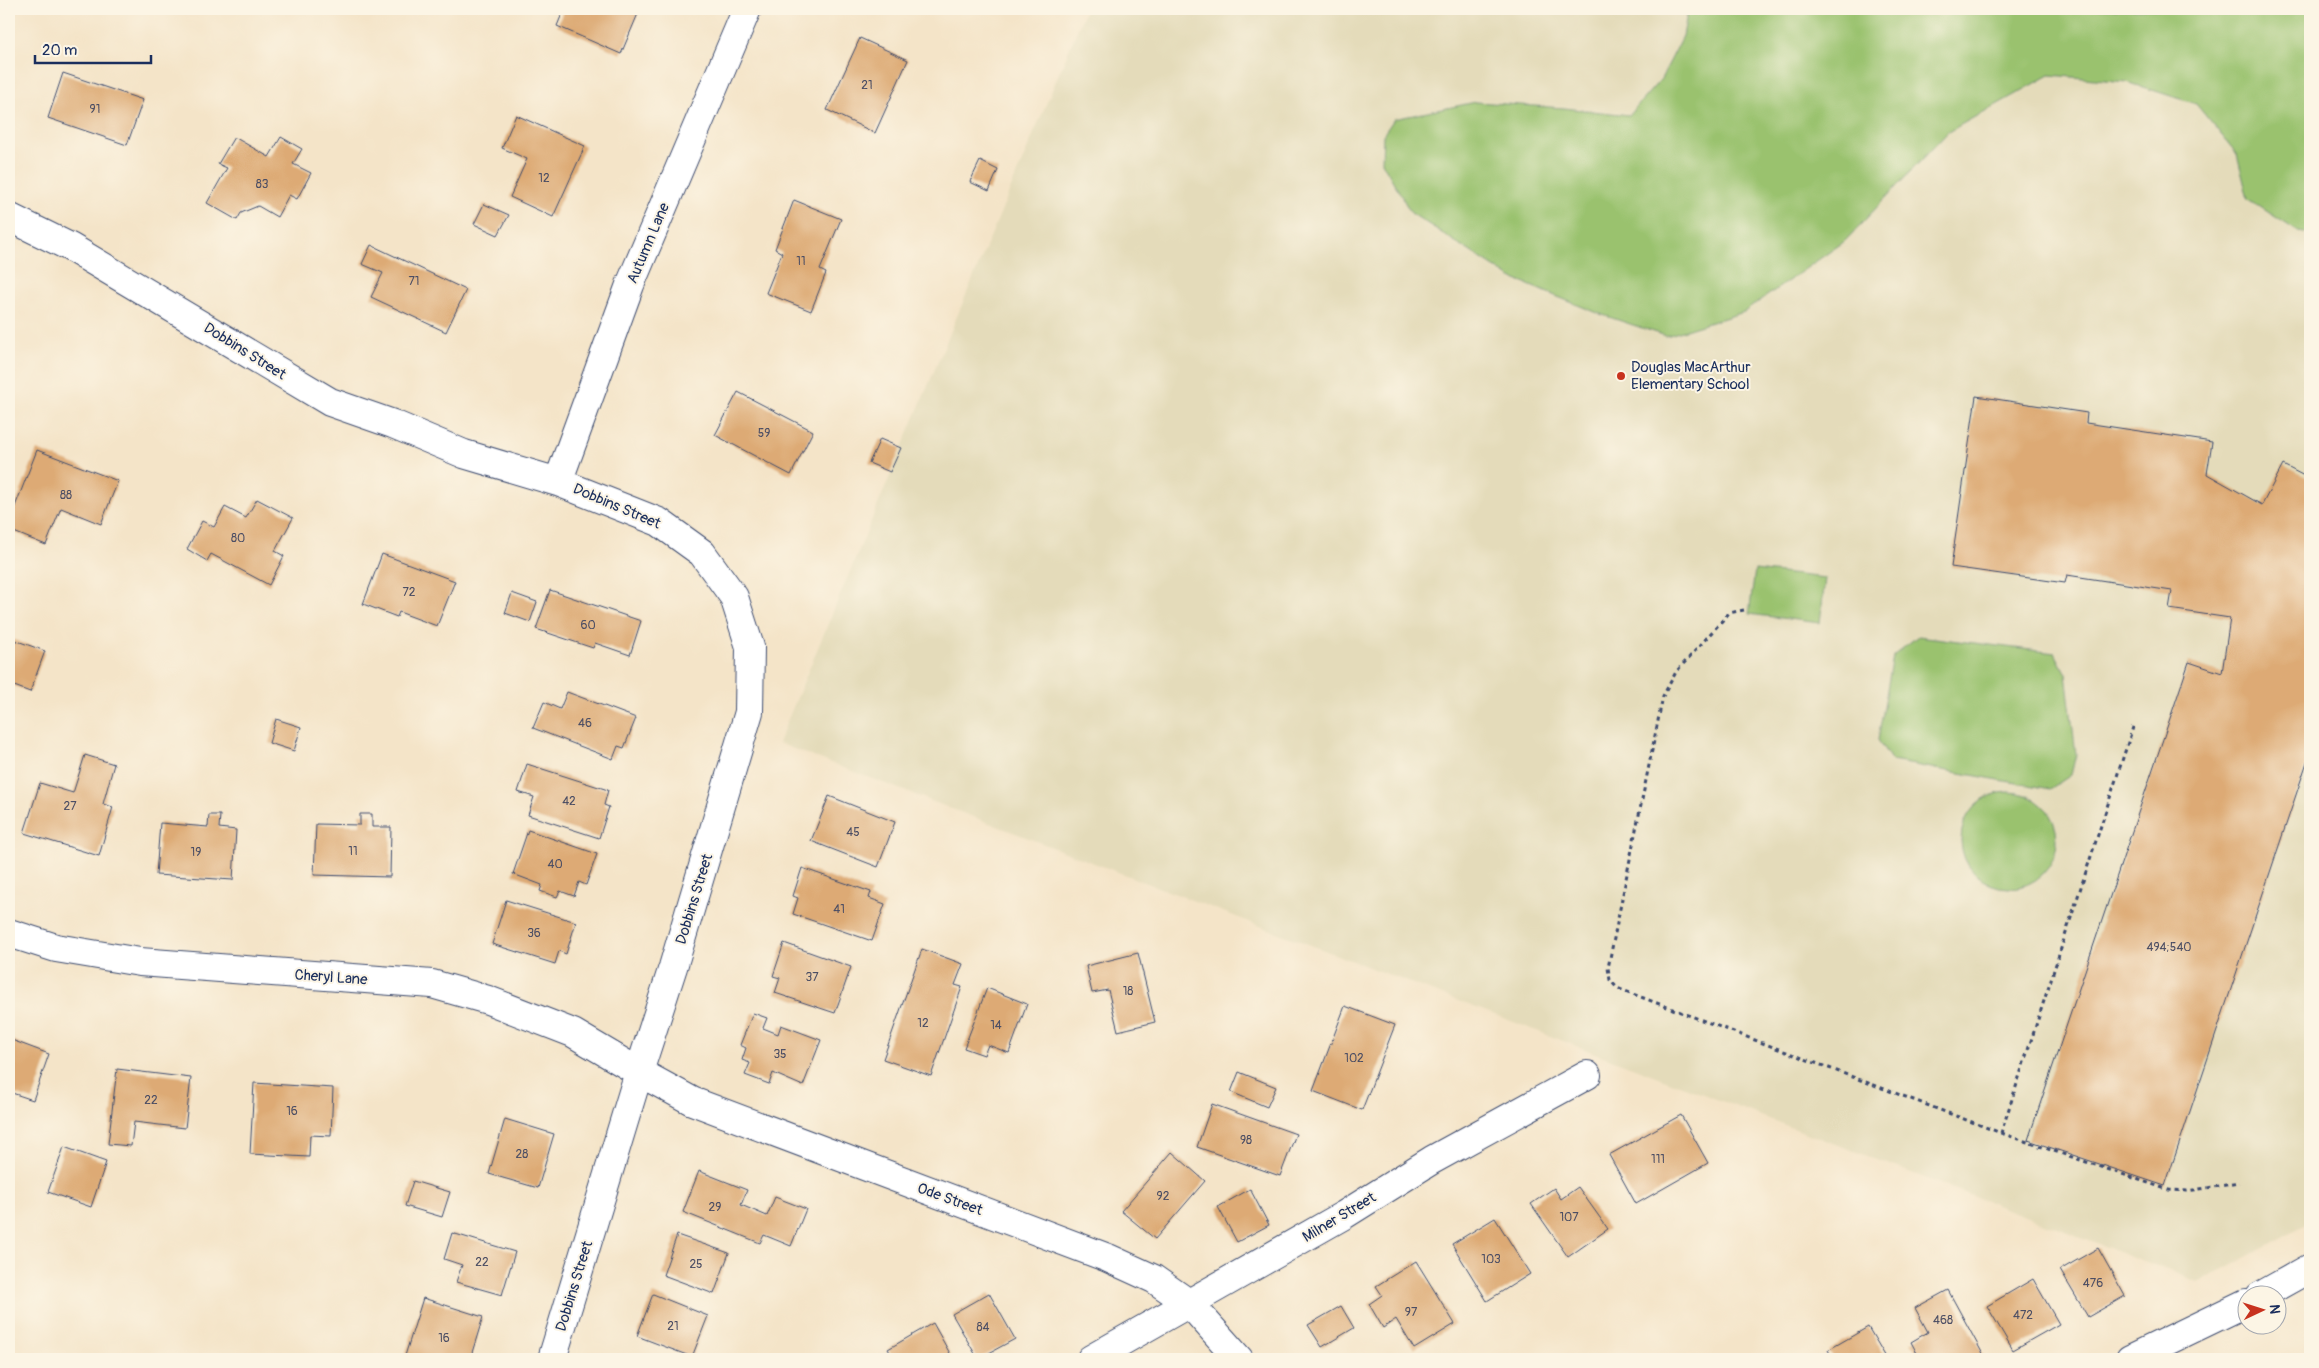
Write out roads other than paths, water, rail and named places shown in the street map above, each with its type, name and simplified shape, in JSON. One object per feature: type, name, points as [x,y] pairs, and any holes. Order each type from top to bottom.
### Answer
[{"type":"street","name":"Autumn Lane","points":[[558,482],[630,285],[747,9]]},
{"type":"street","name":"Dobbins Street","points":[[9,217],[70,246],[330,402],[392,424],[464,454],[558,482],[659,522],[702,553],[734,597],[750,647],[749,712],[552,1359]]},
{"type":"street","name":"Cheryl Lane","points":[[9,933],[56,948],[140,962],[432,984],[488,1000],[573,1033],[639,1072]]},
{"type":"street","name":"Ode Street","points":[[639,1072],[701,1104],[1108,1258],[1154,1279],[1190,1304],[1238,1359]]},
{"type":"street","name":"Milner Street","points":[[1091,1359],[1344,1215],[1432,1160],[1587,1075]]},
{"type":"street","points":[[2278,1286],[2310,1268]]},
{"type":"street","points":[[2130,1359],[2236,1308]]},
{"type":"place","name":"Douglas MacArthur Elementary School","points":[[1621,376]]}]
